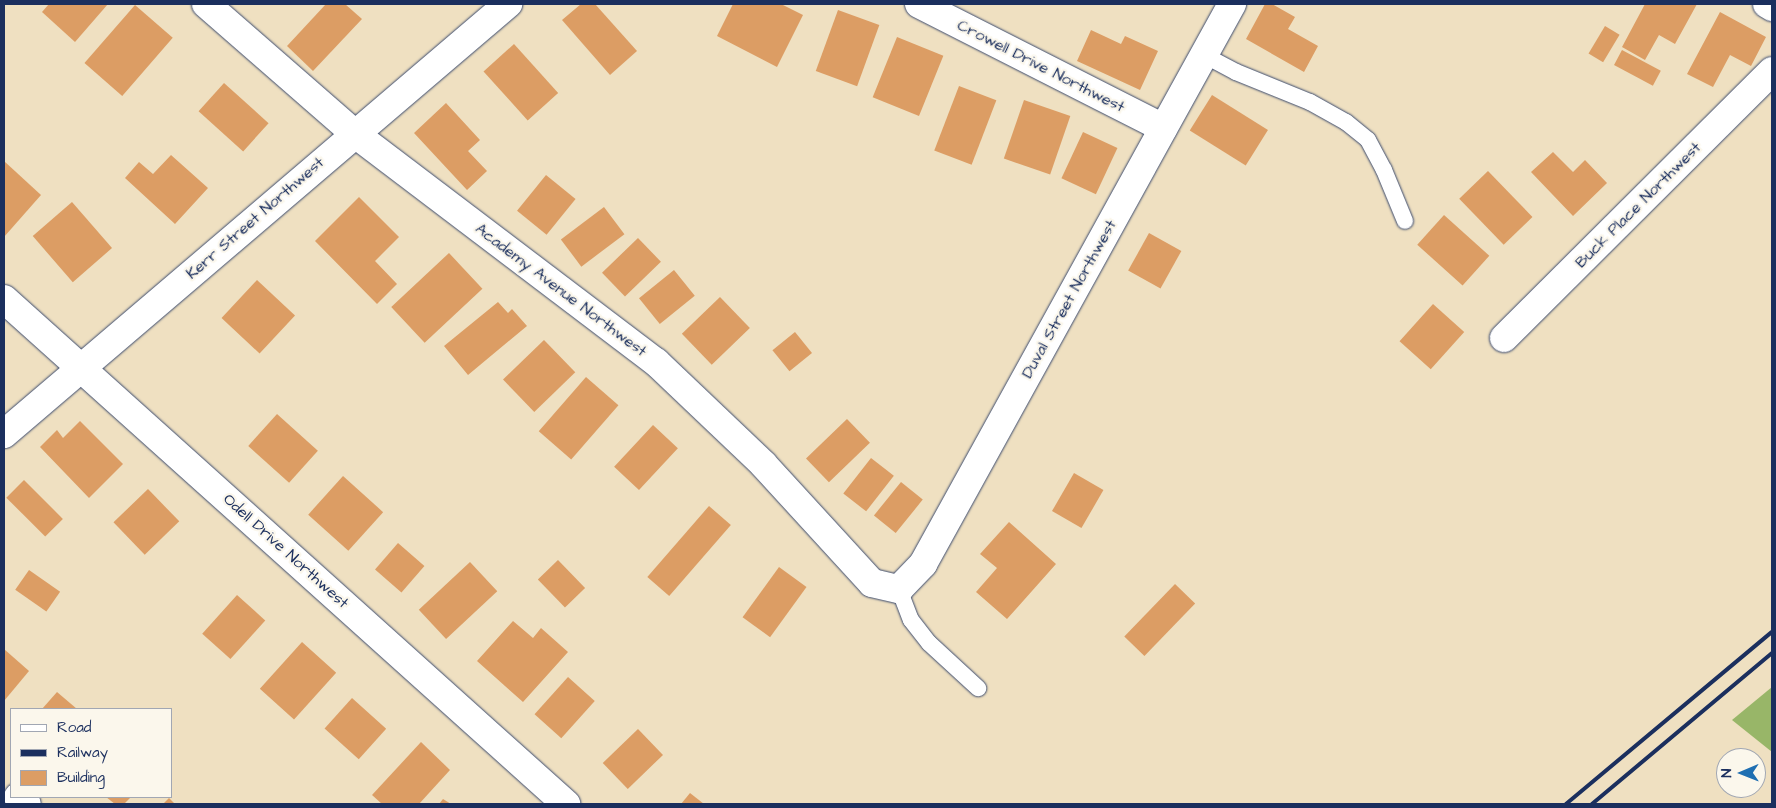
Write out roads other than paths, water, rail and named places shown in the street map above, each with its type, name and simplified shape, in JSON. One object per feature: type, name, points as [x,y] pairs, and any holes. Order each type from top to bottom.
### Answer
[{"type":"street","name":"Academy Avenue Northwest","points":[[206,4],[354,133],[656,362],[763,464],[872,583],[899,589]]},
{"type":"street","name":"Kerr Street Northwest","points":[[4,434],[354,133],[508,4]]},
{"type":"street","name":"Crowell Drive Northwest","points":[[919,4],[1163,128]]},
{"type":"street","name":"Duval Street Northwest","points":[[899,589],[923,564],[1232,4]]},
{"type":"street","points":[[1766,4],[1772,7]]},
{"type":"street","name":"Buck Place Northwest","points":[[1504,338],[1772,71]]},
{"type":"street","name":"Odell Drive Northwest","points":[[4,299],[82,366],[566,804]]},
{"type":"lane","points":[[1204,54],[1236,72],[1310,102],[1346,122],[1368,140],[1384,170],[1405,222]]},
{"type":"lane","points":[[899,589],[911,620],[929,643],[978,688]]},
{"type":"railway","points":[[1566,804],[1772,632]]},
{"type":"railway","points":[[1592,804],[1772,653]]}]
